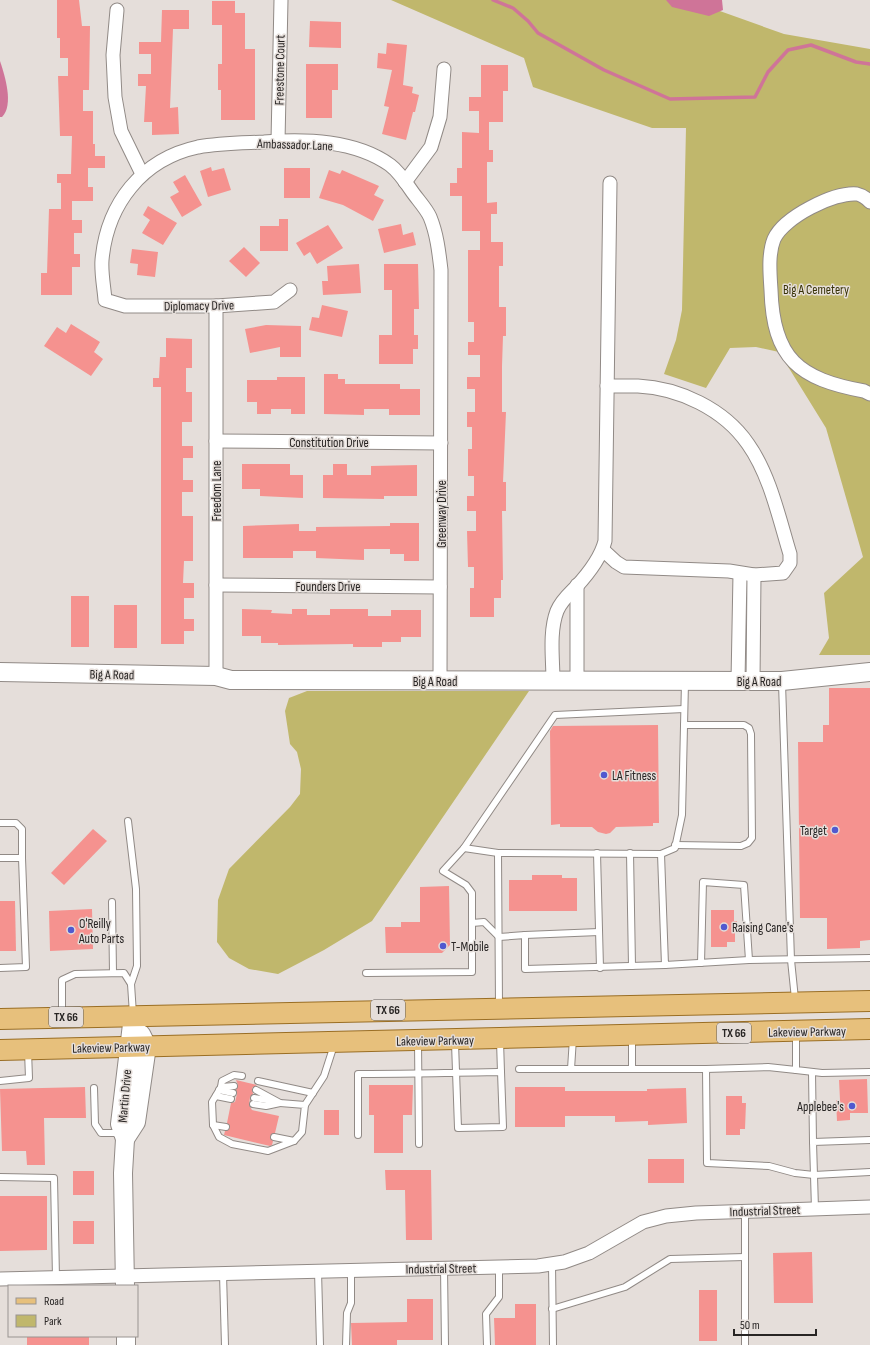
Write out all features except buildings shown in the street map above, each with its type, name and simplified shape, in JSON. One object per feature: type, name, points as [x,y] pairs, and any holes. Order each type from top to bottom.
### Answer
[{"type":"main road","name":"TX 66","points":[[0,1019],[870,1001]]},
{"type":"main road","points":[[795,1003],[796,1031]]},
{"type":"main road","points":[[500,1008],[500,1038]]},
{"type":"main road","name":"Lakeview Parkway","points":[[0,1050],[870,1030]]},
{"type":"street","name":"Freestone Court","points":[[278,141],[280,0]]},
{"type":"street","points":[[117,10],[113,55],[116,104],[121,131],[142,174]]},
{"type":"street","points":[[405,182],[431,147],[440,117],[444,69]]},
{"type":"street","name":"Ambassador Lane","points":[[105,300],[102,261],[107,232],[119,202],[142,174],[169,158],[198,148],[278,141],[350,146],[374,155],[391,166],[430,216],[437,244],[441,270],[441,347]]},
{"type":"street","points":[[553,681],[553,629],[557,611],[561,603],[578,586],[603,550],[605,540],[610,183]]},
{"type":"street","points":[[870,202],[859,194],[846,194],[830,198],[792,219],[781,229],[774,239],[770,259],[775,331],[785,352],[798,367],[824,381],[864,391],[870,394]]},
{"type":"street","name":"Diplomacy Drive","points":[[105,300],[125,306],[216,306],[274,302],[290,290]]},
{"type":"street","name":"Freedom Lane","points":[[216,306],[216,676]]},
{"type":"street","name":"Greenway Drive","points":[[440,681],[441,347]]},
{"type":"street","points":[[603,550],[624,567],[729,571],[740,574],[754,575],[783,573],[790,563],[790,554],[766,480],[748,444],[726,420],[692,400],[648,388],[607,386]]},
{"type":"street","name":"Constitution Drive","points":[[216,441],[441,443]]},
{"type":"street","points":[[740,574],[746,681]]},
{"type":"street","points":[[746,681],[754,575]]},
{"type":"street","name":"Founders Drive","points":[[216,586],[440,587]]},
{"type":"street","points":[[577,681],[578,586]]},
{"type":"street","name":"Big A Road","points":[[0,672],[216,676],[231,680],[440,681],[782,681],[870,672]]},
{"type":"street","name":"Martin Drive","points":[[124,1281],[123,1173],[125,1139],[136,1122],[138,1047],[133,1016]]},
{"type":"street","name":"Industrial Street","points":[[0,1279],[56,1278],[124,1281],[223,1274],[552,1264],[589,1253],[631,1228],[656,1218],[680,1213],[870,1207]]},
{"type":"lane","points":[[464,848],[498,853],[661,854],[675,848],[682,815],[685,681]]},
{"type":"lane","points":[[782,681],[791,960],[795,1003]]},
{"type":"lane","points":[[366,973],[472,972],[472,893],[466,885],[443,871],[464,848],[555,715],[684,709]]},
{"type":"lane","points":[[675,845],[741,846],[748,843],[752,838],[752,734],[749,728],[744,724],[684,725]]},
{"type":"lane","points":[[128,821],[136,890],[137,966],[131,984],[133,1016]]},
{"type":"lane","points":[[0,823],[16,823],[22,829],[26,967],[0,968]]},
{"type":"lane","points":[[498,853],[500,1008]]},
{"type":"lane","points":[[597,853],[600,968]]},
{"type":"lane","points":[[630,853],[632,966]]},
{"type":"lane","points":[[661,854],[665,964]]},
{"type":"lane","points":[[0,858],[22,858]]},
{"type":"lane","points":[[702,963],[703,882],[744,885],[749,960]]},
{"type":"lane","points":[[112,902],[113,973]]},
{"type":"lane","points":[[472,923],[484,922],[499,937],[599,932]]},
{"type":"lane","points":[[525,935],[526,969],[600,968],[749,960],[870,958]]},
{"type":"lane","points":[[62,1017],[62,980],[76,974],[124,973],[131,984]]},
{"type":"lane","points":[[796,1031],[796,1070]]},
{"type":"lane","points":[[632,1035],[632,1068]]},
{"type":"lane","points":[[571,1069],[573,1036]]},
{"type":"lane","points":[[455,1039],[458,1128],[503,1127],[500,1038]]},
{"type":"lane","points":[[418,1040],[419,1144]]},
{"type":"lane","points":[[242,1076],[234,1076],[222,1081],[212,1102],[213,1125],[219,1137],[232,1144],[268,1151],[294,1141],[302,1132],[305,1105],[324,1076],[335,1042]]},
{"type":"lane","points":[[0,1081],[29,1078],[28,1049]]},
{"type":"lane","points":[[519,1069],[768,1068],[812,1072],[870,1072]]},
{"type":"lane","points":[[706,1069],[706,1163],[769,1166],[795,1173],[814,1175],[870,1172]]},
{"type":"lane","points":[[358,1135],[358,1074],[501,1072]]},
{"type":"lane","points":[[812,1072],[815,1208]]},
{"type":"lane","points":[[258,1080],[313,1093]]},
{"type":"lane","points":[[218,1091],[234,1086]]},
{"type":"lane","points":[[94,1088],[95,1124],[101,1133],[115,1133],[125,1139]]},
{"type":"lane","points":[[256,1090],[280,1103]]},
{"type":"lane","points":[[218,1091],[232,1096]]},
{"type":"lane","points":[[254,1101],[266,1106],[280,1103],[305,1105]]},
{"type":"lane","points":[[213,1125],[226,1127]]},
{"type":"lane","points":[[274,1137],[294,1141]]},
{"type":"lane","points":[[813,1142],[870,1140]]},
{"type":"lane","points":[[0,1177],[54,1178],[56,1278]]},
{"type":"lane","points":[[745,1211],[745,1345]]},
{"type":"lane","points":[[552,1310],[625,1287],[670,1258],[745,1258]]},
{"type":"lane","points":[[552,1264],[553,1345]]},
{"type":"lane","points":[[487,1345],[486,1314],[499,1297],[499,1266]]},
{"type":"lane","points":[[444,1268],[445,1345]]},
{"type":"lane","points":[[346,1345],[347,1313],[351,1303],[351,1270]]},
{"type":"lane","points":[[318,1271],[320,1345]]},
{"type":"lane","points":[[223,1274],[225,1345]]},
{"type":"green space","name":"Big A Cemetery","points":[[391,0],[689,0],[784,34],[870,49],[870,655],[819,655],[829,638],[824,593],[863,557],[826,428],[779,352],[756,347],[730,348],[706,388],[664,374],[676,340],[682,310],[686,128],[652,128],[533,87],[524,58]]},
{"type":"green space","points":[[307,691],[529,691],[372,921],[324,950],[278,974],[249,969],[229,958],[217,942],[218,900],[229,869],[290,807],[300,794],[301,769],[297,752],[290,744],[285,711],[289,698]]},
{"type":"shaded area","points":[[666,0],[722,0],[723,10],[709,16],[672,7]]},
{"type":"shaded area","points":[[0,61],[6,82],[8,98],[6,112],[2,117],[0,117]]},
{"type":"waterway","points":[[493,0],[513,8],[528,21],[538,33],[604,70],[670,99],[755,97],[768,72],[788,50],[811,45],[856,62],[870,64]]},
{"type":"place","name":"LA Fitness","points":[[604,775]]},
{"type":"place","name":"Target","points":[[835,830]]},
{"type":"place","name":"Raising Cane's","points":[[724,927]]},
{"type":"place","name":"O'Reilly Auto Parts","points":[[71,930]]},
{"type":"place","name":"T-Mobile","points":[[443,946]]},
{"type":"place","name":"Applebee's","points":[[852,1106]]}]
